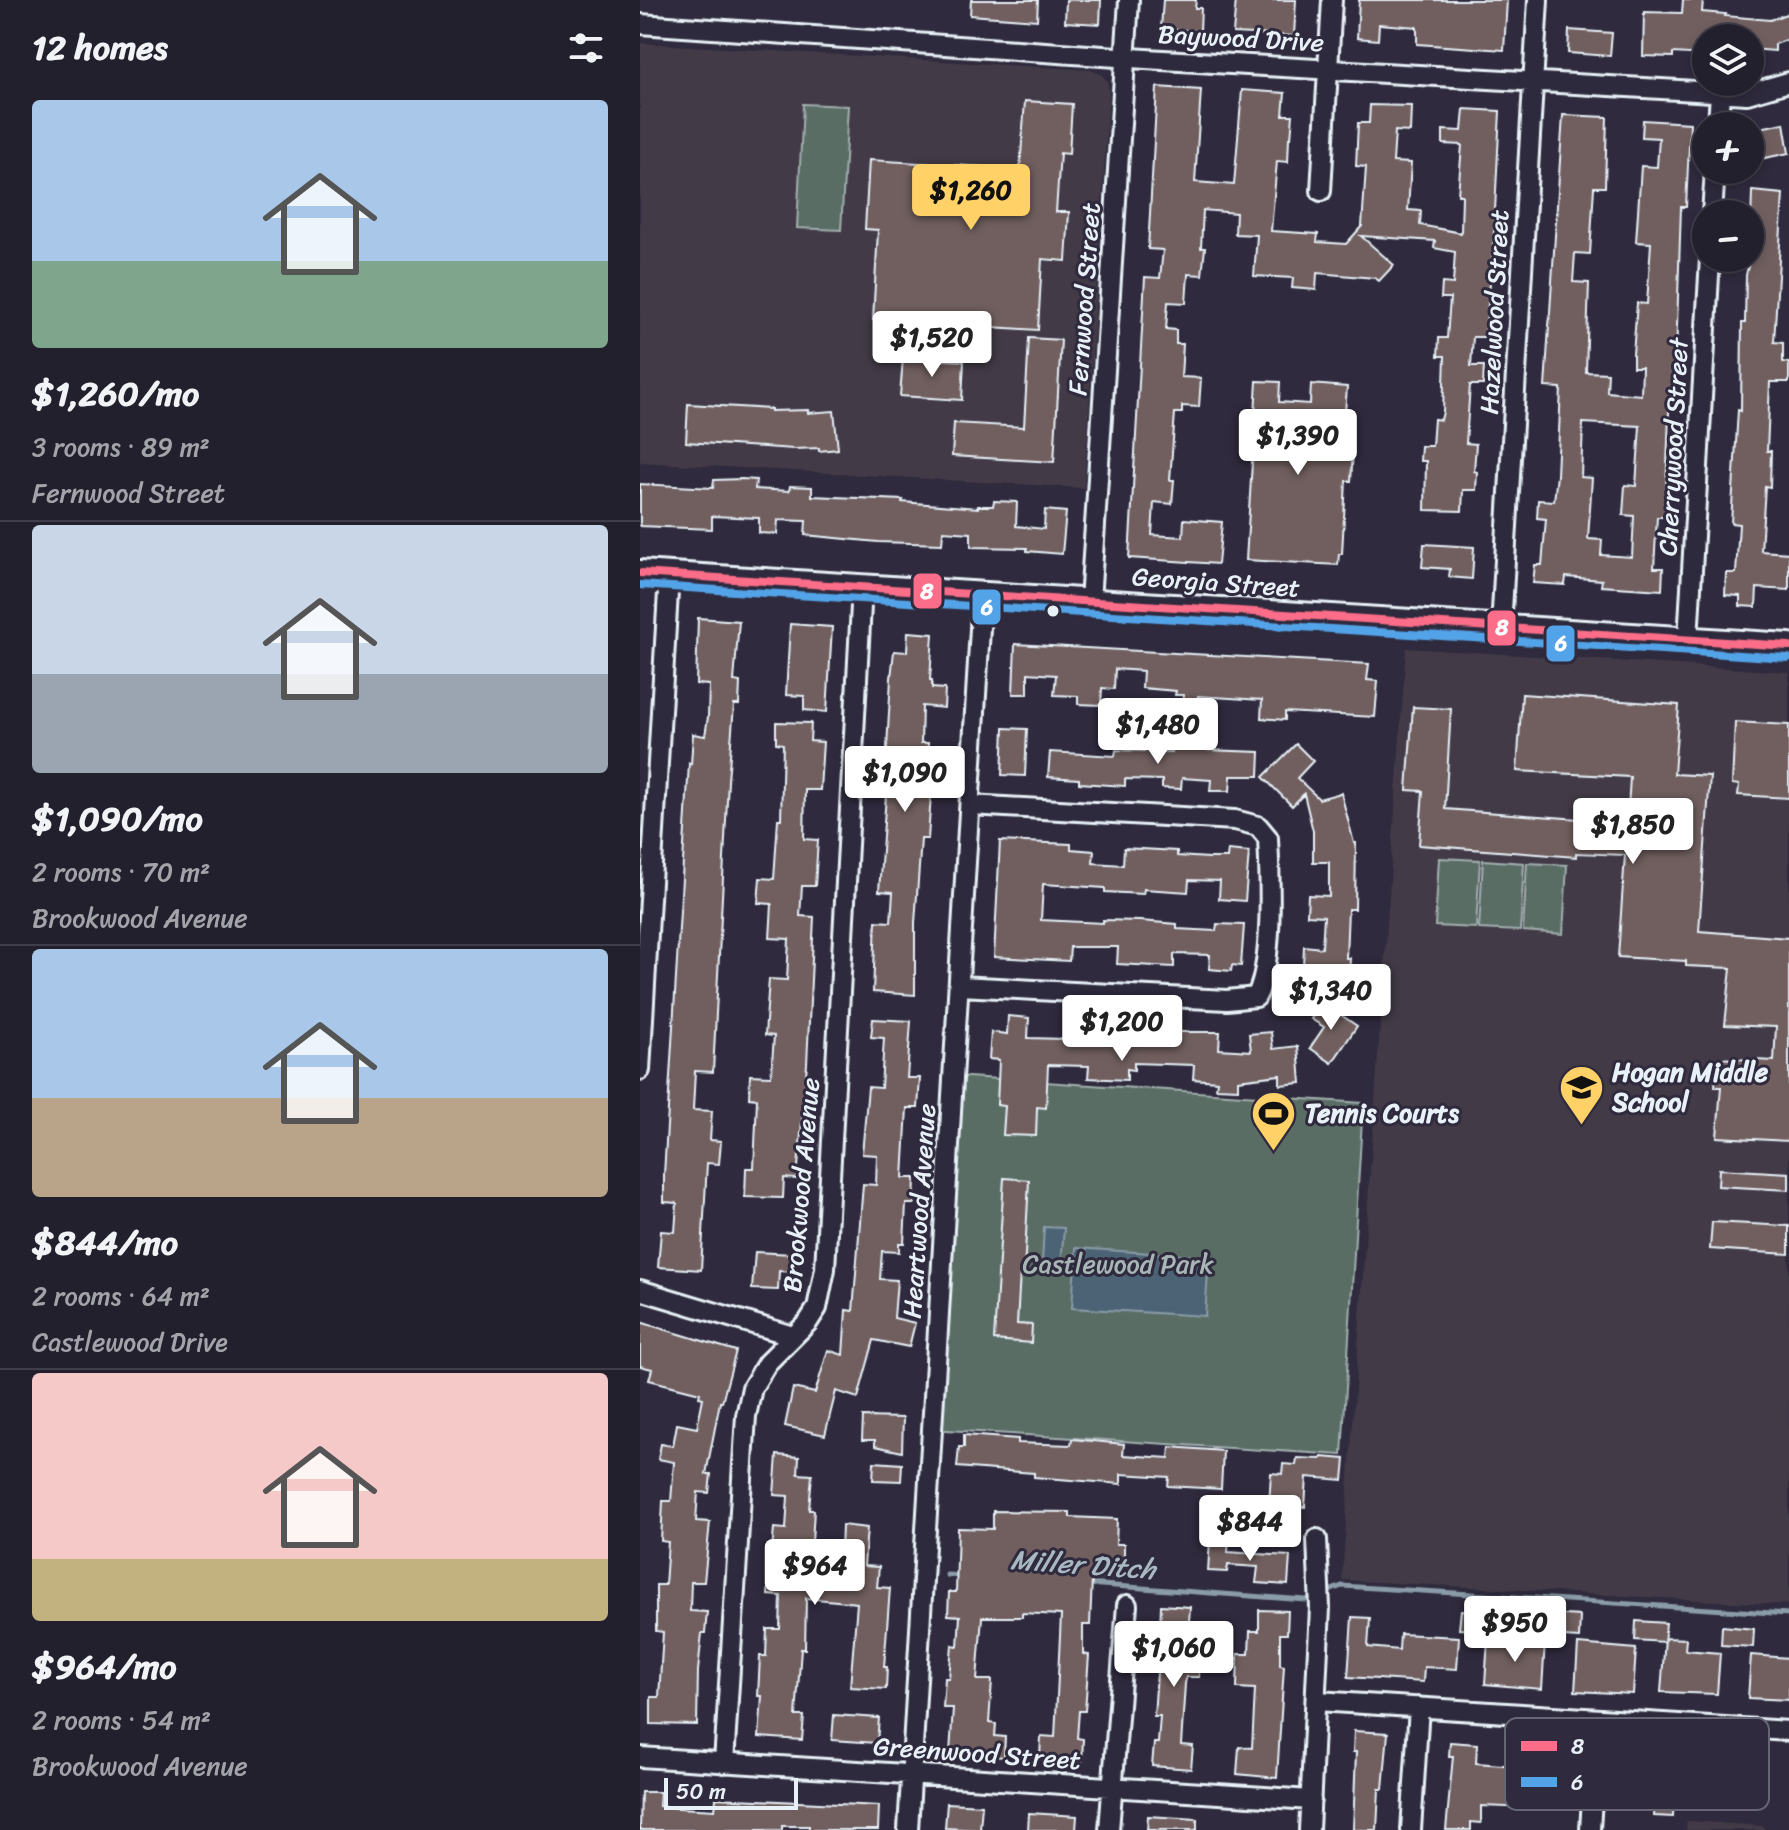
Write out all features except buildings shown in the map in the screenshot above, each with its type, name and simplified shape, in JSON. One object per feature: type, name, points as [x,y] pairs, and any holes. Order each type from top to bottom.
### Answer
[{"type":"main road","name":"Georgia Street","points":[[640,573],[1789,646]]},
{"type":"street","name":"Fernwood Street","points":[[1090,602],[1129,0]]},
{"type":"street","points":[[1321,191],[1332,0]]},
{"type":"street","name":"Hazelwood Street","points":[[1501,628],[1538,0]]},
{"type":"street","name":"Baywood Drive","points":[[640,24],[1328,70],[1692,90]]},
{"type":"street","name":"Baywood Drive","points":[[1764,89],[1789,82]]},
{"type":"street","name":"Cherrywood Street","points":[[1688,640],[1709,272]]},
{"type":"street","points":[[640,1070],[669,575]]},
{"type":"street","name":"Brookwood Avenue","points":[[724,1763],[746,1416],[752,1388],[767,1363],[817,1308],[825,1269],[862,587]]},
{"type":"street","name":"Heartwood Avenue","points":[[908,1830],[982,595]]},
{"type":"street","points":[[960,986],[1195,999],[1256,997],[1264,983],[1267,951],[1268,838],[1258,826],[1235,820],[970,805]]},
{"type":"street","points":[[640,1290],[793,1336]]},
{"type":"street","points":[[1309,1830],[1321,1585],[1317,1539]]},
{"type":"street","points":[[1109,1830],[1127,1605]]},
{"type":"street","points":[[1317,1701],[1582,1718]]},
{"type":"street","points":[[1411,1830],[1419,1707]]},
{"type":"street","points":[[1769,1730],[1789,1731]]},
{"type":"street","name":"Greenwood Street","points":[[640,1757],[1311,1800]]},
{"type":"street","points":[[1590,1830],[1591,1810]]},
{"type":"shaded area","points":[[640,43],[1091,70],[1102,75],[1109,92],[1084,488],[640,462]]},
{"type":"shaded area","name":"Hogan Middle School","points":[[1406,648],[1789,672],[1789,1605],[1342,1580]]},
{"type":"shaded area","points":[[1687,1821],[1763,1826],[1764,1830],[1686,1830]]},
{"type":"green space","points":[[803,104],[848,106],[841,230],[797,228]]},
{"type":"green space","points":[[1439,858],[1480,860],[1476,928],[1435,926]]},
{"type":"green space","points":[[1483,860],[1524,863],[1520,931],[1479,929]]},
{"type":"green space","points":[[1527,863],[1567,865],[1563,934],[1523,931]]},
{"type":"green space","name":"Castlewood Park","points":[[953,1076],[1363,1103],[1342,1455],[931,1429]]},
{"type":"water","points":[[1044,1227],[1064,1228],[1061,1264],[1042,1263]]},
{"type":"water","points":[[1076,1248],[1209,1257],[1205,1316],[1072,1308]]},
{"type":"waterway","name":"Miller Ditch","points":[[947,1575],[962,1576]]},
{"type":"waterway","name":"Miller Ditch","points":[[1088,1584],[1306,1600],[1342,1586],[1789,1614]]},
{"type":"transit line","name":"8","points":[[640,573],[1789,646]]},
{"type":"transit line","name":"6","points":[[640,585],[1788,658]]},
{"type":"place","name":"Hogan Middle School","points":[[1581,1126]]},
{"type":"place","name":"Tennis Courts","points":[[1274,1152]]}]
